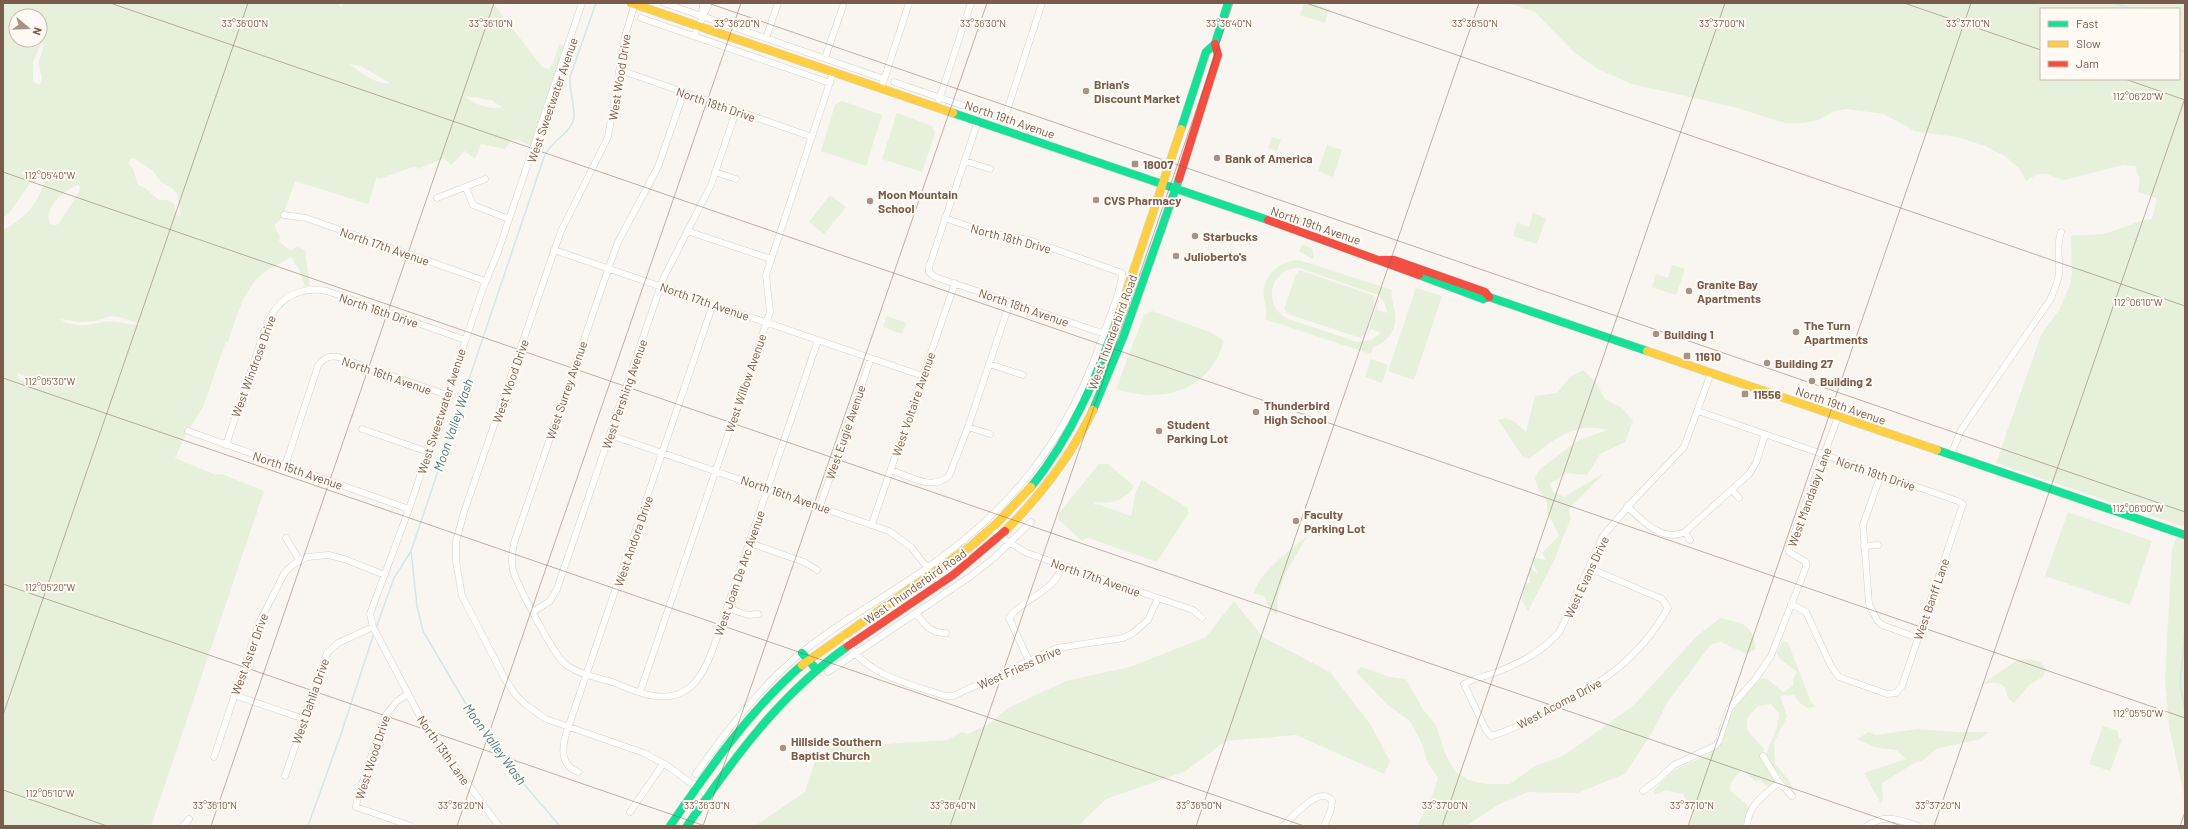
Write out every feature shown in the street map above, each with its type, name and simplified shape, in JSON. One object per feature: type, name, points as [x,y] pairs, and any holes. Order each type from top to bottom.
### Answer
[{"type":"main road","name":"North 19th Avenue","points":[[634,3],[1381,260],[1391,266],[1483,299],[1489,297],[2185,535]]},
{"type":"main road","name":"West Thunderbird Road","points":[[670,826],[712,766],[755,711],[783,681],[842,635],[933,575],[993,529],[1049,466],[1089,396],[1112,337],[1206,52],[1215,44],[1228,3]]},
{"type":"main road","name":"West Thunderbird Road","points":[[686,826],[760,725],[817,670],[851,650],[941,585],[1001,536],[1047,486],[1076,444],[1100,400],[1123,340],[1176,189],[1218,54],[1215,44]]},
{"type":"main road","points":[[1132,277],[1144,281]]},
{"type":"main road","points":[[802,653],[817,670]]},
{"type":"street","name":"West Sweetwater Avenue","points":[[373,628],[370,610],[385,575],[409,509],[485,281],[498,252],[510,219],[582,3]]},
{"type":"street","name":"West Sweetwater Avenue","points":[[517,196],[542,133],[585,3]]},
{"type":"street","name":"West Wood Drive","points":[[634,3],[628,23],[612,118],[606,143],[568,216],[554,250],[464,512],[456,542],[456,561],[458,581],[462,596],[510,686],[535,712],[546,719],[568,728],[638,750],[663,764],[708,795]]},
{"type":"street","points":[[664,3],[884,79]]},
{"type":"street","points":[[702,16],[703,3]]},
{"type":"street","points":[[694,36],[709,3]]},
{"type":"street","points":[[766,38],[778,3]]},
{"type":"street","points":[[881,89],[909,3]]},
{"type":"street","points":[[937,107],[971,3]]},
{"type":"street","points":[[1001,129],[1042,3]]},
{"type":"street","points":[[825,58],[843,6]]},
{"type":"street","points":[[641,18],[830,83]]},
{"type":"street","name":"North 18th Drive","points":[[620,70],[812,136]]},
{"type":"street","name":"West Willow Avenue","points":[[640,692],[766,322],[770,309],[766,275],[834,73]]},
{"type":"street","name":"North 19th Avenue","points":[[894,82],[1043,133]]},
{"type":"street","name":"West Surrey Avenue","points":[[684,92],[658,167],[618,242],[608,268],[514,543],[512,553],[513,569],[533,612],[559,658],[570,667],[655,696],[669,696],[690,687]]},
{"type":"street","name":"West Pershing Avenue","points":[[533,612],[545,606],[554,596],[661,286],[687,230],[706,196],[736,111]]},
{"type":"street","points":[[945,218],[978,121]]},
{"type":"street","points":[[964,161],[990,170]]},
{"type":"street","points":[[715,172],[736,179]]},
{"type":"street","points":[[437,198],[466,188],[484,179]]},
{"type":"street","points":[[466,188],[473,205],[510,219]]},
{"type":"street","name":"North 17th Avenue","points":[[284,215],[306,218],[485,281]]},
{"type":"street","name":"North 18th Drive","points":[[945,218],[985,232],[1029,240],[1122,273]]},
{"type":"street","name":"North 18th Avenue","points":[[945,218],[928,270],[933,276],[1123,340]]},
{"type":"street","points":[[687,230],[771,259]]},
{"type":"street","points":[[1951,455],[1961,430],[2050,300],[2059,272],[2058,242],[2061,232]]},
{"type":"street","name":"North 17th Avenue","points":[[554,250],[923,376]]},
{"type":"street","name":"West Thunderbird Road","points":[[696,774],[705,760],[750,702],[802,653],[834,628],[952,551],[987,521],[1034,469],[1056,438],[1074,405],[1094,361],[1122,273]]},
{"type":"street","name":"West Voltaire Avenue","points":[[872,524],[955,283]]},
{"type":"street","name":"North 16th Drive","points":[[292,294],[311,289],[327,291],[465,340]]},
{"type":"street","name":"West Windrose Drive","points":[[226,445],[267,323],[273,310],[292,294]]},
{"type":"street","points":[[891,470],[930,483],[944,480],[954,467],[1010,302]]},
{"type":"street","name":"West Andora Drive","points":[[578,772],[571,769],[565,762],[564,743],[568,728],[713,304]]},
{"type":"street","name":"West Joan De Arc Avenue","points":[[690,687],[705,669],[750,543],[818,340]]},
{"type":"street","name":"North 16th Avenue","points":[[285,466],[318,366],[322,360],[327,357],[338,358],[447,395]]},
{"type":"street","name":"West Eugie Avenue","points":[[820,506],[871,358]]},
{"type":"street","points":[[989,364],[1023,375]]},
{"type":"street","name":"West Evans Drive","points":[[1491,736],[1486,730],[1464,684],[1516,664],[1531,656],[1553,640],[1566,620],[1603,536],[1628,506],[1684,447],[1711,373]]},
{"type":"street","name":"North 18th Drive","points":[[1698,411],[1958,501],[1962,504]]},
{"type":"street","name":"West Mandalay Lane","points":[[1643,790],[1656,782],[1674,766],[1715,746],[1719,741],[1729,709],[1756,678],[1771,656],[1806,562],[1789,552],[1790,544],[1838,417]]},
{"type":"street","points":[[968,427],[990,434]]},
{"type":"street","points":[[362,429],[428,452]]},
{"type":"street","name":"North 15th Avenue","points":[[188,431],[409,509]]},
{"type":"street","points":[[1628,506],[1651,527],[1672,535],[1685,532],[1749,474],[1756,464],[1765,434]]},
{"type":"street","name":"North 16th Avenue","points":[[610,435],[716,470],[889,531],[906,541],[941,585]]},
{"type":"street","points":[[1881,474],[1864,519],[1864,546],[1869,604],[1876,620],[1886,628],[1918,638]]},
{"type":"street","points":[[1732,490],[1739,498]]},
{"type":"street","name":"West Banff Lane","points":[[1791,604],[1806,612],[1831,666],[1839,677],[1887,694],[1896,693],[1902,686],[1962,504]]},
{"type":"street","name":"West Thunderbird Road","points":[[828,672],[851,650],[916,613],[971,576],[1010,543],[1031,522]]},
{"type":"street","name":"North 17th Avenue","points":[[993,529],[1010,543],[1027,553],[1193,610],[1202,618]]},
{"type":"street","points":[[1685,532],[1690,540]]},
{"type":"street","points":[[286,538],[300,561],[314,556],[333,556],[385,575]]},
{"type":"street","points":[[750,543],[804,562],[817,570]]},
{"type":"street","points":[[1864,546],[1878,545]]},
{"type":"street","name":"West Aster Drive","points":[[214,756],[256,631],[285,572],[300,561]]},
{"type":"street","points":[[1028,661],[1009,618],[1052,584],[1057,579],[1062,565]]},
{"type":"street","name":"West Acoma Drive","points":[[1491,736],[1569,701],[1610,676],[1639,650],[1668,608],[1662,599],[1589,568]]},
{"type":"street","name":"West Friess Drive","points":[[851,650],[868,666],[883,674],[945,696],[957,695],[1057,648],[1123,638],[1133,633],[1148,620],[1158,598]]},
{"type":"street","points":[[727,608],[748,615],[758,614]]},
{"type":"street","points":[[916,613],[929,629],[936,633],[946,633]]},
{"type":"street","name":"North 13th Lane","points":[[373,628],[425,726],[500,826]]},
{"type":"street","name":"West Dahlia Drive","points":[[285,776],[327,653],[338,643],[373,628]]},
{"type":"street","points":[[842,635],[851,650]]},
{"type":"street","name":"West Wood Drive","points":[[408,694],[397,701],[385,716],[358,796],[356,807],[411,826]]},
{"type":"street","points":[[234,696],[304,719]]},
{"type":"street","points":[[1763,756],[1779,782],[1792,796]]},
{"type":"street","points":[[705,760],[712,766]]},
{"type":"street","points":[[630,812],[663,764]]},
{"type":"street","points":[[1747,826],[1750,810],[1754,804],[1779,782]]},
{"type":"street","points":[[1283,826],[1313,799],[1321,796],[1329,798],[1332,801],[1324,826]]},
{"type":"street","points":[[1867,826],[1878,820],[1888,818],[1918,826]]},
{"type":"street","points":[[183,826],[189,819]]},
{"type":"green space","points":[[3,3],[339,3],[341,8],[343,3],[493,3],[542,67],[549,69],[554,61],[559,44],[563,45],[565,48],[531,146],[517,139],[511,141],[505,149],[481,144],[475,159],[465,151],[451,165],[444,158],[418,169],[416,166],[379,179],[377,177],[368,204],[295,181],[282,218],[274,225],[280,237],[279,241],[290,251],[297,247],[305,250],[310,286],[305,287],[299,269],[291,257],[267,270],[250,287],[239,310],[228,342],[226,341],[203,407],[186,434],[175,458],[216,475],[222,474],[264,491],[151,826],[3,826],[3,229],[24,216],[36,202],[43,186],[44,179],[41,177],[30,184],[6,216],[3,216]],"holes":[[[349,64],[361,66],[390,83],[374,80]],[[464,96],[492,100],[502,107],[493,108],[482,106]],[[134,158],[153,171],[161,182],[172,188],[177,194],[181,217],[177,215],[174,204],[167,200],[159,200],[145,188],[138,185],[133,169],[128,163],[129,160]],[[78,185],[80,187],[79,192],[59,223],[55,226],[50,224],[48,218],[52,206],[56,200]],[[111,316],[120,317],[140,324],[132,325],[118,322],[103,322],[89,325],[76,325],[60,319],[81,322],[95,321]],[[18,373],[58,387],[21,380],[17,376]]]},
{"type":"green space","points":[[1304,3],[1312,3],[1329,9],[1325,23],[1300,15]]},
{"type":"green space","points":[[1508,3],[2185,3],[2185,527],[1996,463],[2041,335],[2059,310],[2070,285],[2072,275],[2071,236],[2104,234],[2144,220],[2152,219],[2157,198],[2138,192],[2140,177],[2137,174],[2136,166],[2123,165],[2064,180],[2046,174],[2037,174],[2026,181],[2019,168],[2005,156],[1985,146],[1957,137],[1915,131],[1884,114],[1847,109],[1834,111],[1818,120],[1804,123],[1785,123],[1738,108],[1632,84],[1596,68],[1574,52],[1535,12]]},
{"type":"green space","points":[[842,101],[882,115],[866,166],[821,151],[835,105]]},
{"type":"green space","points":[[897,113],[932,126],[935,133],[922,172],[882,159]]},
{"type":"green space","points":[[1272,137],[1281,140],[1277,151],[1268,148]]},
{"type":"green space","points":[[1327,145],[1342,150],[1333,177],[1318,171]]},
{"type":"green space","points":[[830,195],[846,207],[824,234],[809,222]]},
{"type":"green space","points":[[1533,213],[1546,218],[1537,244],[1513,236],[1517,223],[1529,227]]},
{"type":"green space","points":[[1302,245],[1312,248],[1314,258],[1312,259],[1299,251]]},
{"type":"green space","points":[[1299,260],[1392,290],[1392,299],[1396,318],[1391,334],[1383,342],[1373,347],[1371,354],[1265,319],[1265,283],[1273,271],[1285,263]],"holes":[[[1300,268],[1378,295],[1384,302],[1388,313],[1377,310],[1379,299],[1367,336],[1371,329],[1381,333],[1371,340],[1358,342],[1288,319],[1280,313],[1274,305],[1272,297],[1276,280],[1290,269]]]},
{"type":"green space","points":[[1672,265],[1685,269],[1676,295],[1652,287],[1656,274],[1668,278]]},
{"type":"green space","points":[[1299,270],[1375,296],[1375,301],[1364,336],[1362,335],[1361,338],[1285,313],[1286,310],[1284,309],[1296,274],[1298,275]]},
{"type":"green space","points":[[1416,288],[1442,296],[1414,380],[1388,371]]},
{"type":"green space","points":[[1152,311],[1212,333],[1224,341],[1217,358],[1207,372],[1196,383],[1182,390],[1167,394],[1151,395],[1116,389],[1144,315]]},
{"type":"green space","points":[[887,316],[906,323],[902,334],[883,327]]},
{"type":"green space","points":[[1371,359],[1388,365],[1382,383],[1365,377]]},
{"type":"green space","points":[[1583,370],[1595,381],[1605,399],[1622,408],[1633,421],[1625,442],[1600,454],[1587,475],[1566,473],[1550,484],[1553,492],[1564,497],[1604,473],[1569,509],[1571,518],[1553,563],[1528,611],[1522,601],[1524,586],[1530,582],[1529,567],[1538,574],[1531,557],[1546,560],[1542,553],[1559,536],[1547,510],[1547,502],[1538,488],[1535,478],[1539,470],[1577,441],[1607,430],[1585,428],[1575,430],[1555,439],[1529,459],[1522,456],[1498,420],[1505,418],[1515,422],[1526,432],[1535,396],[1557,393],[1570,377]]},
{"type":"green space","points":[[1099,464],[1108,464],[1134,486],[1127,495],[1122,498],[1106,503],[1094,502],[1096,506],[1097,504],[1131,516],[1136,491],[1142,480],[1188,508],[1188,514],[1157,562],[1088,538],[1082,541],[1058,519],[1059,513]]},
{"type":"green space","points":[[2068,512],[2152,541],[2130,605],[2045,576]]},
{"type":"green space","points":[[2178,532],[2185,535],[2185,800],[2169,726],[2165,680],[2172,549]]},
{"type":"green space","points":[[1307,536],[1285,574],[1278,595],[1277,615],[1270,610],[1264,596],[1254,593],[1257,585],[1269,569]]},
{"type":"green space","points":[[1234,601],[1263,637],[1330,672],[1370,724],[1390,761],[1384,774],[1296,735],[1226,741],[1184,772],[1106,799],[1078,826],[755,826],[805,792],[818,752],[824,752],[829,748],[947,740],[962,732],[967,734],[989,724],[1008,708],[1066,681],[1130,667],[1206,637]]},
{"type":"green space","points":[[1720,618],[1735,621],[1746,626],[1752,634],[1756,649],[1746,654],[1721,642],[1711,644],[1667,703],[1653,731],[1625,774],[1577,793],[1528,792],[1498,805],[1466,826],[1417,826],[1431,799],[1438,778],[1427,762],[1423,746],[1410,721],[1389,706],[1356,672],[1361,667],[1390,677],[1406,679],[1424,711],[1436,725],[1445,753],[1455,771],[1468,780],[1485,784],[1510,784],[1535,766],[1563,756],[1633,706],[1697,636]]},
{"type":"green space","points":[[1783,640],[1788,643],[1811,702],[1816,707],[1808,708],[1800,703],[1794,695],[1780,696],[1787,716],[1774,743],[1775,764],[1788,779],[1796,796],[1766,757],[1778,724],[1779,713],[1771,704],[1758,706],[1747,718],[1747,730],[1764,749],[1761,758],[1775,778],[1774,783],[1768,787],[1760,780],[1756,782],[1742,769],[1731,782],[1730,790],[1749,807],[1745,826],[1689,826],[1693,813],[1683,794],[1666,790],[1655,795],[1653,791],[1672,772],[1686,764],[1705,757],[1717,747],[1729,716],[1741,698],[1762,678],[1767,679],[1783,692],[1793,686],[1793,679],[1797,672],[1779,658],[1777,653]]},
{"type":"green space","points":[[2028,659],[2039,661],[2046,669],[2043,677],[2030,684],[2014,703],[2008,698],[2004,687],[1998,683],[1989,683],[1979,686],[2016,661]]},
{"type":"green space","points":[[2103,726],[2118,731],[2119,738],[2122,739],[2110,771],[2089,764]]},
{"type":"green space","points":[[1918,729],[1958,732],[1989,732],[1980,739],[1936,749],[1922,761],[1914,763],[1882,783],[1883,798],[1881,804],[1864,773],[1906,759],[1896,750],[1874,747],[1857,739],[1869,732],[1876,735]]},
{"type":"waterway","name":"Moon Valley Wash","points":[[560,826],[528,789],[470,711],[423,631],[417,606],[411,551],[544,157],[551,146],[569,129],[572,124],[574,109],[570,87],[570,77],[596,3]]},
{"type":"waterway","points":[[2114,3],[2129,8]]},
{"type":"waterway","points":[[2180,50],[2185,53]]},
{"type":"waterway","points":[[376,628],[394,578],[411,551]]},
{"type":"waterway","points":[[2185,631],[2180,684],[2185,710]]},
{"type":"waterway","points":[[308,826],[341,734],[374,633]]},
{"type":"traffic: fast","points":[[1181,129],[1206,52],[1215,44],[1228,3]]},
{"type":"traffic: fast","points":[[953,113],[1268,220]]},
{"type":"traffic: fast","points":[[1093,410],[1124,335],[1179,179]]},
{"type":"traffic: fast","points":[[1419,275],[1483,299],[1489,297],[1647,351]]},
{"type":"traffic: fast","points":[[1031,487],[1060,446],[1072,425],[1103,358],[1120,311]]},
{"type":"traffic: fast","points":[[1937,450],[2185,535]]},
{"type":"traffic: fast","points":[[687,826],[722,776],[760,728],[801,685],[823,665],[848,646]]},
{"type":"traffic: fast","points":[[802,653],[817,670]]},
{"type":"traffic: fast","points":[[670,826],[715,762],[747,721],[802,665]]},
{"type":"traffic: slow","points":[[631,3],[953,113]]},
{"type":"traffic: slow","points":[[1120,311],[1181,129]]},
{"type":"traffic: slow","points":[[1647,351],[1937,450]]},
{"type":"traffic: slow","points":[[1005,531],[1043,489],[1065,459],[1093,410]]},
{"type":"traffic: slow","points":[[802,665],[971,546],[996,524],[1031,487]]},
{"type":"traffic: jam","points":[[1179,179],[1218,55],[1215,44]]},
{"type":"traffic: jam","points":[[1268,220],[1419,275]]},
{"type":"traffic: jam","points":[[1381,260],[1394,260],[1485,292],[1489,297]]},
{"type":"traffic: jam","points":[[848,646],[953,575],[1005,531]]},
{"type":"place","name":"Brian's Discount Market","points":[[1086,91]]},
{"type":"place","name":"Bank of America","points":[[1217,158]]},
{"type":"place","name":"18007","points":[[1135,164]]},
{"type":"place","name":"CVS Pharmacy","points":[[1096,200]]},
{"type":"place","name":"Moon Mountain School","points":[[870,201]]},
{"type":"place","name":"Starbucks","points":[[1195,236]]},
{"type":"place","name":"Julioberto's","points":[[1176,256]]},
{"type":"place","name":"Granite Bay Apartments","points":[[1689,291]]},
{"type":"place","name":"The Turn Apartments","points":[[1796,332]]},
{"type":"place","name":"Building 1","points":[[1656,334]]},
{"type":"place","name":"11610","points":[[1687,356]]},
{"type":"place","name":"Building 27","points":[[1767,363]]},
{"type":"place","name":"Building 2","points":[[1812,381]]},
{"type":"place","name":"11556","points":[[1745,394]]},
{"type":"place","name":"Thunderbird High School","points":[[1256,412]]},
{"type":"place","name":"Student Parking Lot","points":[[1159,431]]},
{"type":"place","name":"Faculty Parking Lot","points":[[1296,521]]},
{"type":"place","name":"Hillside Southern Baptist Church","points":[[783,748]]}]
